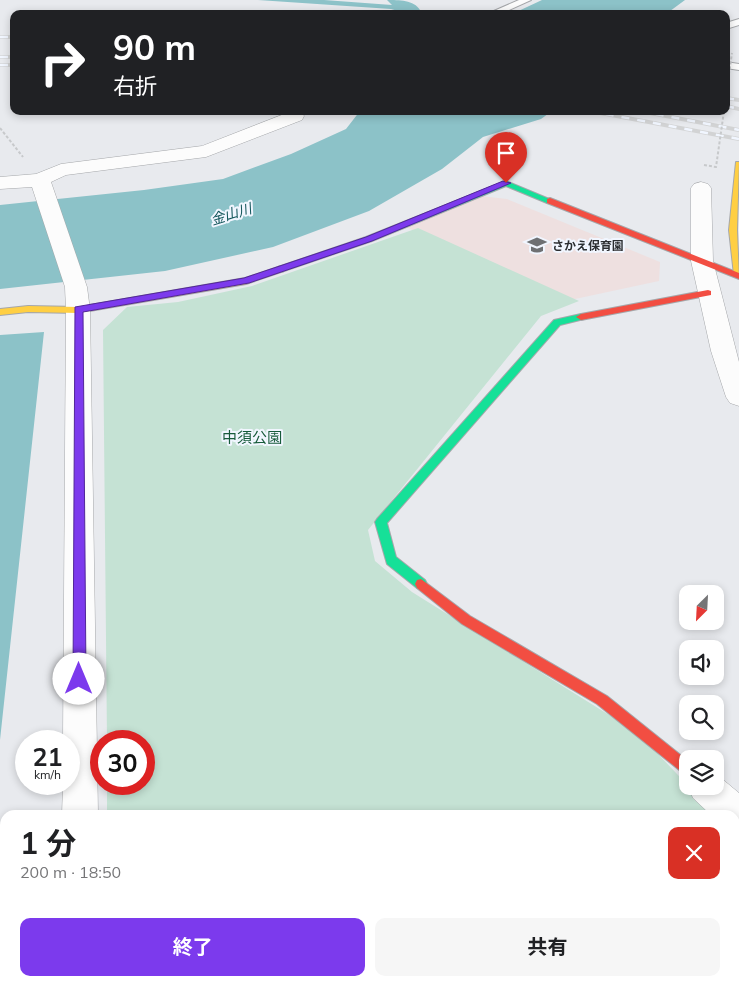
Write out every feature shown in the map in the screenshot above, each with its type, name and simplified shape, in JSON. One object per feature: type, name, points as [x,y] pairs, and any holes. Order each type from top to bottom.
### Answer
[{"type":"street","points":[[0,183],[40,180],[61,170],[206,151],[296,116]]},
{"type":"street","points":[[0,312],[28,309],[77,299],[246,280],[369,239],[506,183],[739,276],[733,230],[739,164]]},
{"type":"street","points":[[40,180],[77,299],[80,810]]},
{"type":"street","points":[[701,188],[702,261],[723,351],[739,397]]},
{"type":"street","points":[[679,763],[602,700],[466,620],[391,560],[381,522],[557,322],[708,293]]},
{"type":"street","points":[[716,795],[732,810]]},
{"type":"lane","points":[[501,10],[527,0]]},
{"type":"path","points":[[730,67],[732,53]]},
{"type":"path","points":[[704,165],[716,167],[723,115]]},
{"type":"shaded area","points":[[471,195],[507,199],[660,262],[659,281],[561,302],[404,226]]},
{"type":"green space","name":"中須公園","points":[[418,228],[579,301],[541,316],[368,530],[375,561],[412,592],[638,733],[679,776],[679,795],[697,795],[711,810],[107,810],[107,795],[155,795],[155,730],[107,730],[103,330],[127,307],[178,302],[252,286]]},
{"type":"water","points":[[258,0],[324,0],[392,5],[387,0],[396,0],[410,2],[420,10]]},
{"type":"water","points":[[542,0],[685,0],[671,10],[521,10]]},
{"type":"water","name":"金山川","points":[[357,115],[546,115],[541,119],[483,137],[442,169],[369,211],[273,247],[165,271],[0,289],[0,205],[144,190],[223,179],[291,154],[346,129]]},
{"type":"water","points":[[44,332],[0,740],[0,335]]},
{"type":"railway","points":[[0,37],[10,37]]},
{"type":"railway","points":[[0,57],[10,57]]},
{"type":"railway","points":[[0,65],[10,65]]},
{"type":"railway","points":[[730,99],[739,100]]},
{"type":"railway","points":[[730,107],[739,109]]},
{"type":"railway","points":[[611,115],[739,139]]},
{"type":"railway","points":[[661,115],[739,130]]},
{"type":"traffic: fast","points":[[281,269],[369,239],[506,183],[550,201]]},
{"type":"traffic: fast","points":[[421,584],[391,560],[381,522],[557,322],[581,317]]},
{"type":"traffic: slow","points":[[739,164],[733,230],[739,275]]},
{"type":"traffic: slow","points":[[0,312],[28,309],[78,310],[246,281],[281,269]]},
{"type":"traffic: jam","points":[[550,201],[739,276]]},
{"type":"traffic: jam","points":[[581,317],[708,293]]},
{"type":"traffic: jam","points":[[421,584],[466,620],[602,700],[679,763]]},
{"type":"place","name":"さかえ保育園","points":[[537,245]]},
{"type":"route","points":[[79,679],[78,310],[246,280],[369,239],[506,183]]}]
